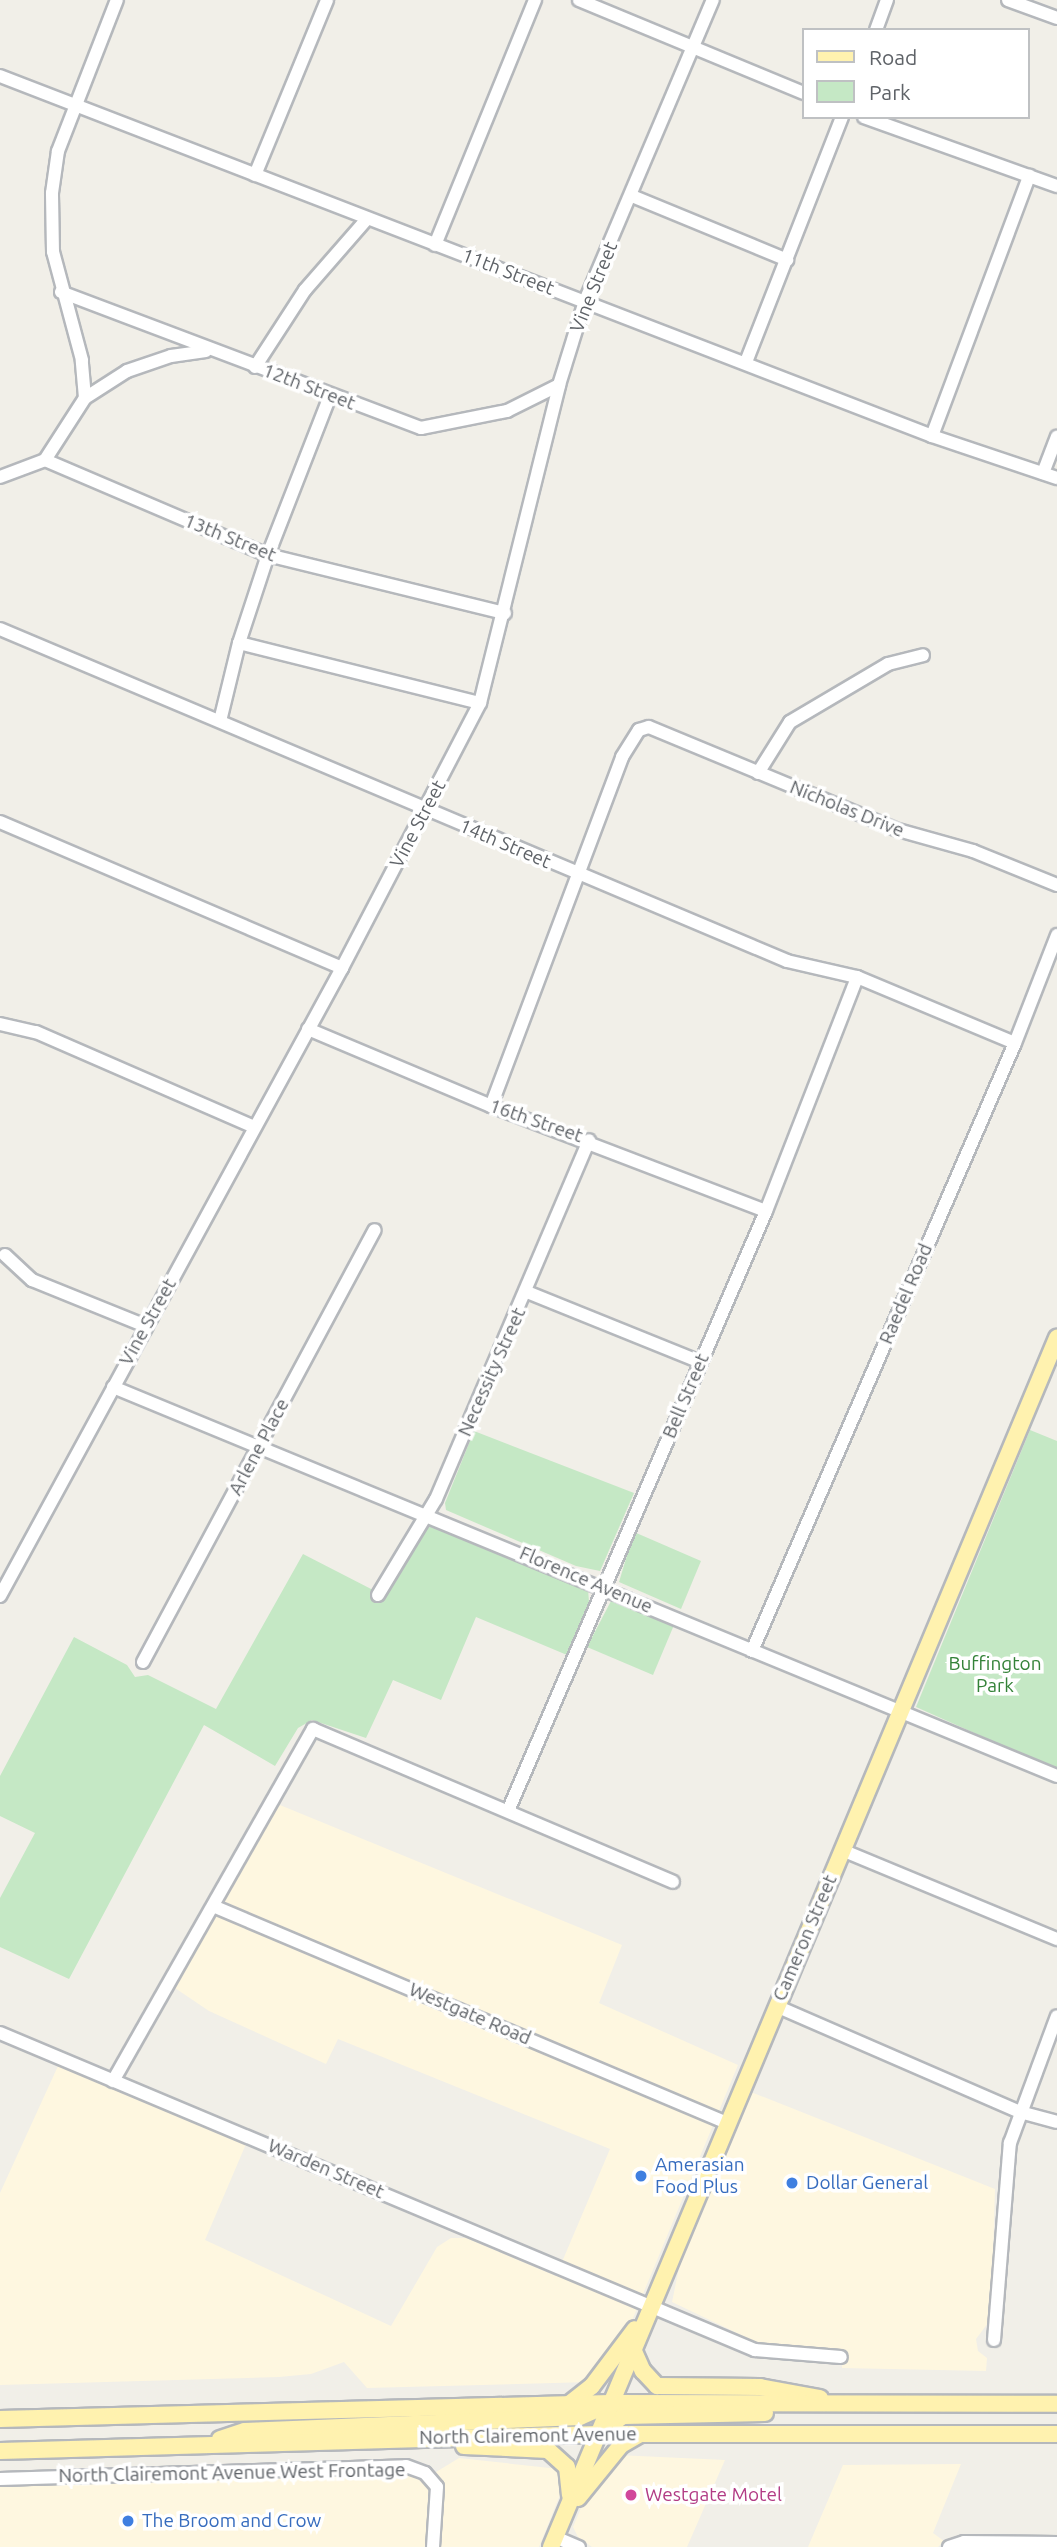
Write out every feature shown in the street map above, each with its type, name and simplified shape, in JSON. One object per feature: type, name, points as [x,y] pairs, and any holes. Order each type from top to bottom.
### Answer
[{"type":"main road","name":"Cameron Street","points":[[553,2542],[1057,1338]]},
{"type":"main road","points":[[568,2404],[592,2386],[651,2307]]},
{"type":"main road","points":[[633,2349],[643,2371],[657,2386],[789,2389],[839,2403]]},
{"type":"main road","points":[[197,2445],[245,2431],[580,2417],[600,2412],[610,2403]]},
{"type":"main road","name":"North Clairemont Avenue","points":[[0,2419],[610,2403],[1057,2403]]},
{"type":"main road","points":[[599,2434],[623,2416],[768,2413],[819,2403]]},
{"type":"main road","name":"North Clairemont Avenue","points":[[0,2451],[599,2434],[1057,2434]]},
{"type":"main road","points":[[562,2520],[621,2445],[642,2434]]},
{"type":"main road","points":[[420,2439],[491,2449],[548,2450],[566,2467],[570,2502]]},
{"type":"street","points":[[85,398],[82,360],[61,292],[52,243],[52,193],[58,151],[117,0]]},
{"type":"street","points":[[256,176],[327,0]]},
{"type":"street","points":[[435,245],[535,0]]},
{"type":"street","points":[[579,0],[802,93]]},
{"type":"street","name":"Vine Street","points":[[0,1596],[342,968],[480,703],[505,613],[559,385],[585,301],[632,196],[713,0]]},
{"type":"street","points":[[877,28],[887,0]]},
{"type":"street","points":[[1008,0],[1057,18]]},
{"type":"street","name":"11th Street","points":[[0,76],[932,436],[1057,478]]},
{"type":"street","points":[[746,362],[841,119]]},
{"type":"street","points":[[870,119],[1057,186]]},
{"type":"street","points":[[932,436],[1028,176]]},
{"type":"street","points":[[632,196],[787,260]]},
{"type":"street","points":[[255,367],[292,309],[366,219]]},
{"type":"street","name":"12th Street","points":[[61,292],[210,351],[421,428],[507,411],[559,385]]},
{"type":"street","points":[[0,477],[45,460],[85,398],[127,371],[171,356],[210,351]]},
{"type":"street","points":[[220,721],[239,643],[268,555],[330,396]]},
{"type":"street","points":[[1043,473],[1057,437]]},
{"type":"street","name":"13th Street","points":[[45,460],[268,555],[505,613]]},
{"type":"street","name":"14th Street","points":[[0,629],[787,961],[857,977],[1015,1043]]},
{"type":"street","points":[[239,643],[480,703]]},
{"type":"street","points":[[758,773],[781,733],[800,715],[888,664],[923,655]]},
{"type":"street","name":"Nicholas Drive","points":[[576,874],[626,747],[639,730],[649,727],[898,830],[973,852],[1057,884]]},
{"type":"street","points":[[0,822],[342,968]]},
{"type":"street","points":[[491,1106],[576,874]]},
{"type":"street","name":"Raedel Road","points":[[752,1651],[1015,1043],[1057,935]]},
{"type":"street","name":"Bell Street","points":[[508,1811],[766,1211],[857,977]]},
{"type":"street","points":[[0,1024],[36,1032],[254,1127]]},
{"type":"street","name":"16th Street","points":[[308,1029],[491,1106],[589,1140],[766,1211]]},
{"type":"street","name":"Necessity Street","points":[[378,1595],[436,1499],[527,1292],[589,1140]]},
{"type":"street","name":"Arlene Place","points":[[143,1662],[375,1230]]},
{"type":"street","points":[[5,1255],[32,1280],[146,1326]]},
{"type":"street","points":[[527,1292],[699,1362]]},
{"type":"street","name":"Florence Avenue","points":[[113,1387],[605,1587],[752,1651],[1057,1776]]},
{"type":"street","points":[[113,2081],[313,1729],[673,1882]]},
{"type":"street","points":[[842,1850],[1057,1940]]},
{"type":"street","name":"Westgate Road","points":[[212,1906],[727,2123]]},
{"type":"street","points":[[776,2006],[1020,2112],[1057,2122]]},
{"type":"street","points":[[994,2340],[1000,2292],[1002,2195],[1010,2143],[1057,2017]]},
{"type":"street","name":"Warden Street","points":[[0,2034],[755,2350],[841,2357]]},
{"type":"street","name":"North Clairemont Avenue West Frontage","points":[[0,2479],[406,2466],[425,2473],[437,2487],[433,2547]]},
{"type":"street","points":[[553,2542],[579,2547]]},
{"type":"street","points":[[950,2546],[1057,2543]]},
{"type":"shaded area","points":[[275,1803],[622,1945],[599,2003],[738,2065],[626,2335],[590,2382],[367,2388],[344,2362],[311,2374],[279,2377],[0,2385],[0,2193],[58,2066],[246,2144],[205,2240],[391,2326],[437,2247],[451,2238],[466,2238],[556,2276],[610,2149],[338,2039],[326,2064],[209,2011],[172,1986]]},
{"type":"shaded area","points":[[751,2092],[995,2189],[991,2319],[976,2339],[978,2351],[987,2358],[986,2371],[842,2368],[842,2349],[778,2349],[758,2343],[672,2302],[680,2263]]},
{"type":"shaded area","points":[[617,2455],[725,2460],[687,2547],[592,2547],[578,2537],[573,2527],[584,2501]]},
{"type":"shaded area","points":[[459,2458],[559,2469],[560,2495],[539,2547],[0,2547],[0,2483],[409,2472],[423,2480]]},
{"type":"shaded area","points":[[961,2464],[933,2533],[944,2541],[938,2547],[808,2547],[843,2465]]},
{"type":"green space","name":"Buffington Park","points":[[1030,1430],[1057,1441],[1057,1770],[916,1707]]},
{"type":"green space","points":[[474,1431],[634,1493],[600,1571],[576,1566],[446,1510],[445,1503]]},
{"type":"green space","points":[[427,1523],[588,1589],[589,1602],[567,1655],[476,1617],[441,1700],[393,1680],[366,1738],[312,1720],[298,1728],[275,1766],[204,1725],[69,1979],[0,1947],[0,1898],[35,1833],[0,1816],[0,1776],[74,1637],[127,1665],[135,1677],[148,1675],[216,1709],[303,1554],[375,1591]]},
{"type":"green space","points":[[634,1532],[701,1561],[681,1609],[619,1582]]},
{"type":"green space","points":[[611,1601],[674,1625],[653,1675],[587,1647]]},
{"type":"place","name":"Amerasian Food Plus","points":[[641,2176]]},
{"type":"place","name":"Dollar General","points":[[792,2183]]},
{"type":"place","name":"Westgate Motel","points":[[631,2495]]},
{"type":"place","name":"The Broom and Crow","points":[[128,2521]]}]
